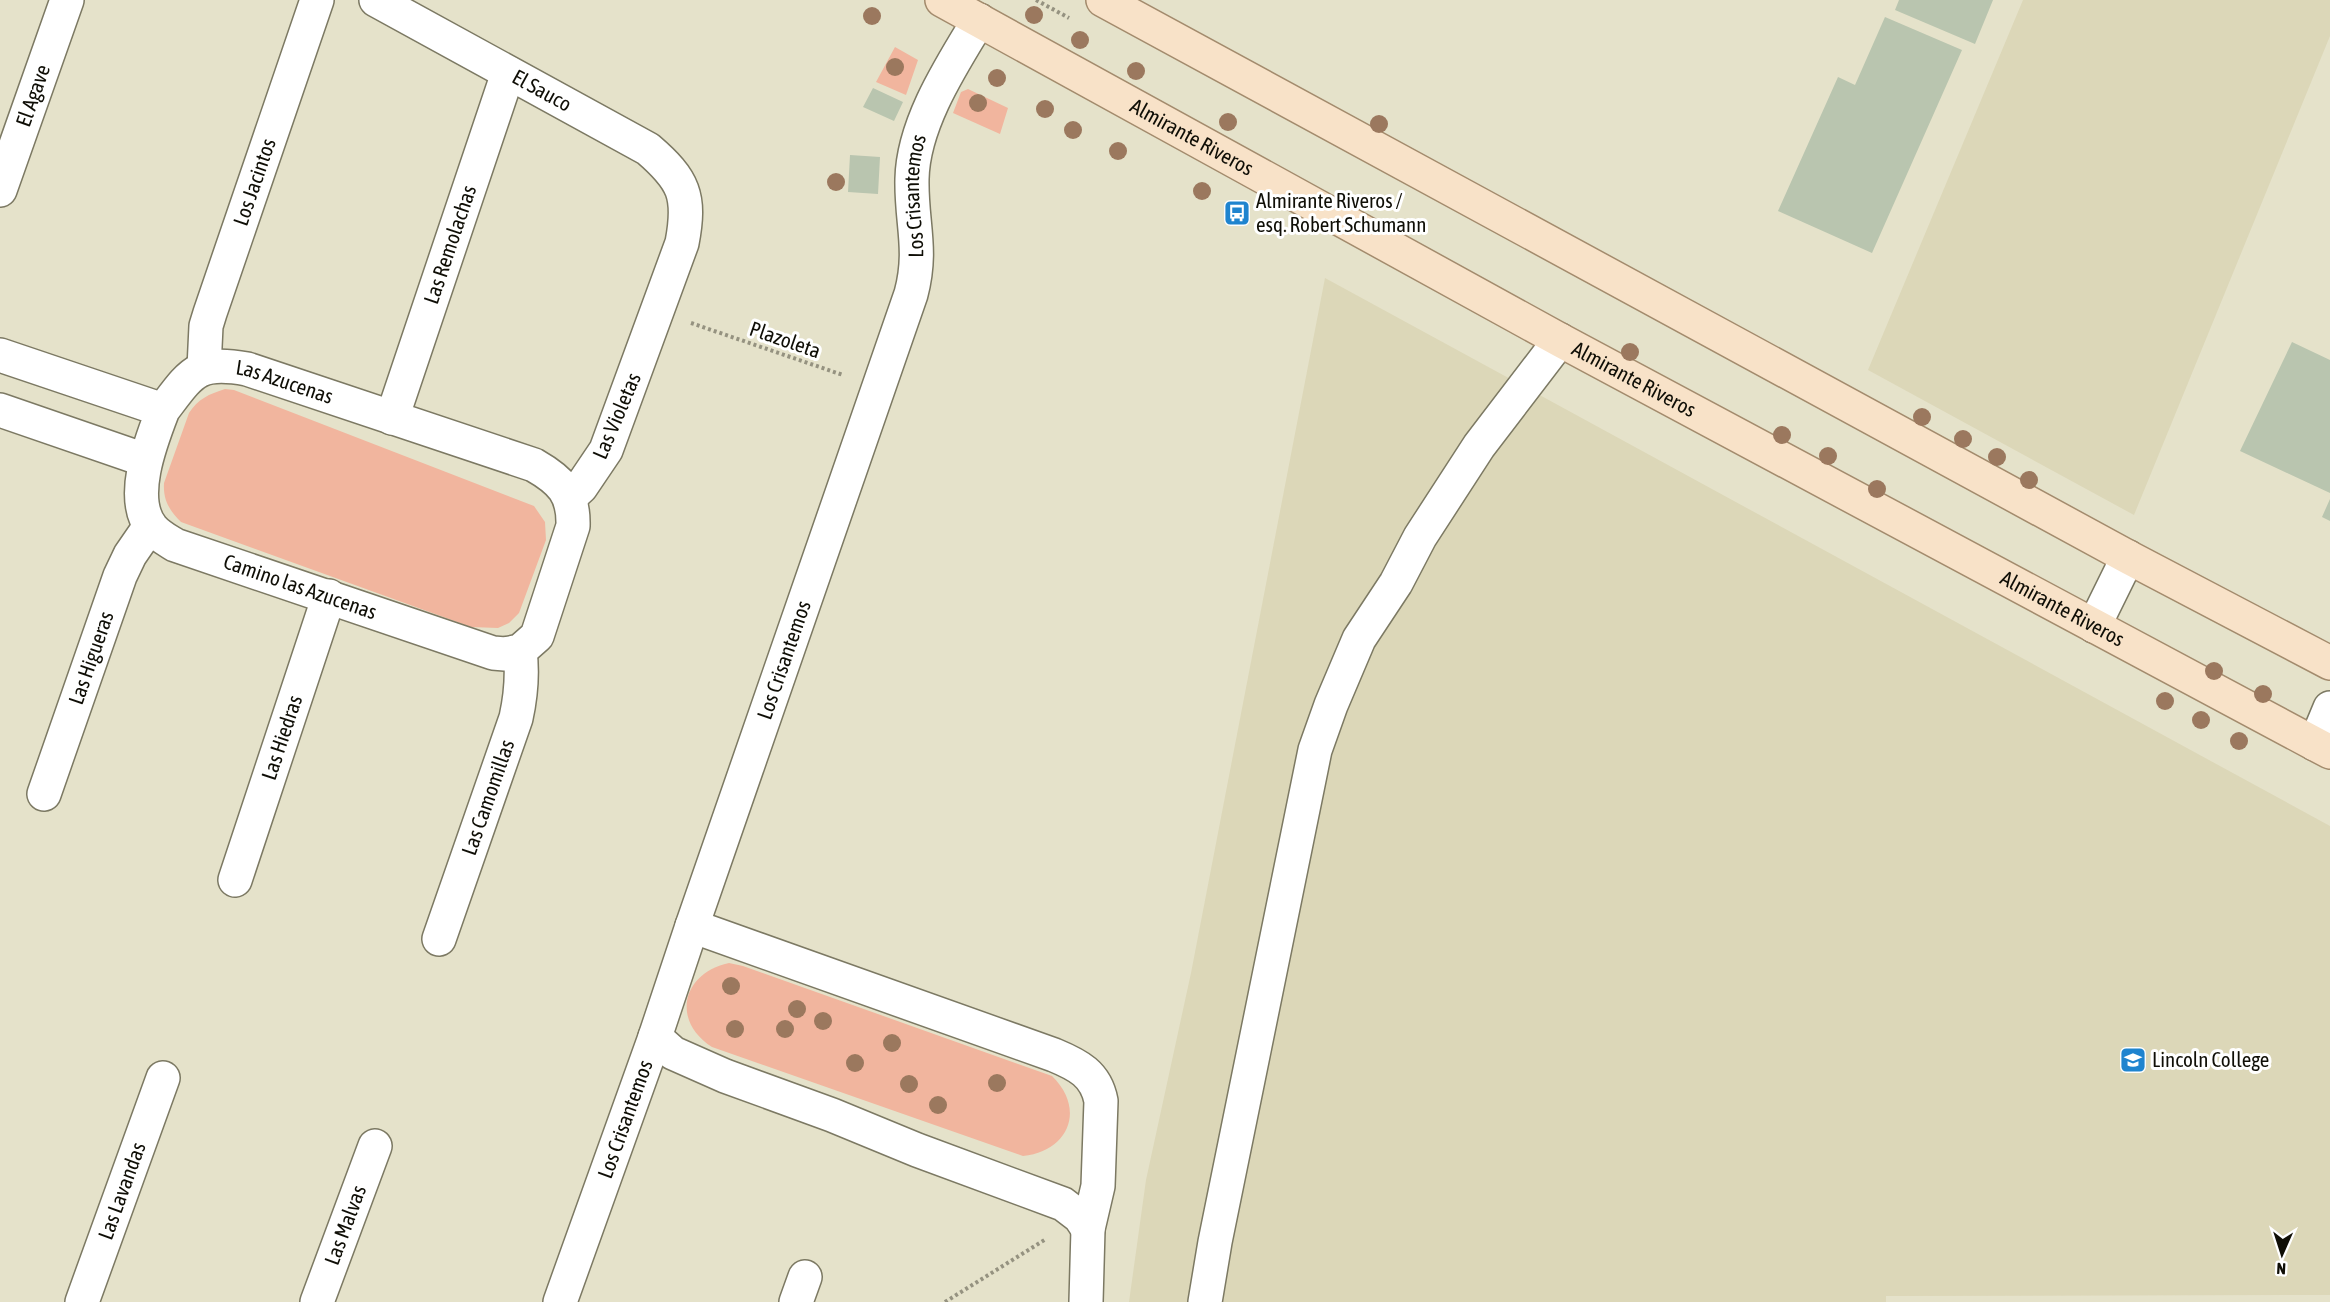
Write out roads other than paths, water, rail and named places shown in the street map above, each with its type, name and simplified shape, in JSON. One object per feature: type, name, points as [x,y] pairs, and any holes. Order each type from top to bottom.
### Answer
[{"type":"main road","name":"Almirante Riveros","points":[[942,0],[1560,340],[2322,748]]},
{"type":"main road","points":[[1103,0],[2128,557],[2330,663]]},
{"type":"street","name":"El Agave","points":[[0,190],[67,0]]},
{"type":"street","name":"Los Jacintos","points":[[204,368],[206,327],[210,313],[317,0]]},
{"type":"street","name":"El Sauco","points":[[376,0],[648,149],[677,177],[686,202]]},
{"type":"street","name":"Los Crisantemos","points":[[560,1302],[656,1037],[692,926],[910,294],[916,269],[918,245],[912,180],[916,146],[949,68],[979,20]]},
{"type":"street","name":"Las Remolachas","points":[[392,418],[508,73]]},
{"type":"street","name":"Las Violetas","points":[[570,497],[581,487],[606,450],[682,243],[686,222],[686,202]]},
{"type":"street","points":[[1205,1302],[1215,1242],[1315,750],[1331,705],[1359,639],[1396,583],[1420,537],[1479,446],[1560,340]]},
{"type":"street","points":[[0,355],[163,410],[146,460],[142,499],[150,526]]},
{"type":"street","name":"Las Azucenas","points":[[163,410],[192,375],[204,368],[218,365],[247,369],[534,465],[547,473],[570,497]]},
{"type":"street","points":[[0,410],[146,460]]},
{"type":"street","points":[[520,651],[537,636],[542,622],[573,526],[570,497]]},
{"type":"street","name":"Camino las Azucenas","points":[[150,526],[159,536],[175,545],[493,653],[505,654],[520,651]]},
{"type":"street","name":"Las Higueras","points":[[45,794],[120,576],[130,555],[150,526]]},
{"type":"street","points":[[2094,626],[2128,557]]},
{"type":"street","name":"Las Hiedras","points":[[235,880],[329,596]]},
{"type":"street","name":"Las Camomillas","points":[[439,939],[516,718],[523,672],[520,651]]},
{"type":"street","points":[[2322,748],[2330,708]]},
{"type":"street","points":[[692,926],[1054,1055],[1075,1064],[1090,1075],[1098,1088],[1101,1101],[1098,1186],[1088,1229],[1086,1302]]},
{"type":"street","points":[[656,1037],[673,1053],[716,1072],[1063,1204],[1080,1217],[1088,1229]]},
{"type":"street","name":"Las Lavandas","points":[[82,1302],[163,1078]]},
{"type":"street","name":"Las Malvas","points":[[317,1302],[375,1146]]},
{"type":"place","name":"Almirante Riveros / esq. Robert Schumann","points":[[1237,213]]},
{"type":"place","name":"Lincoln College","points":[[2133,1060]]}]
